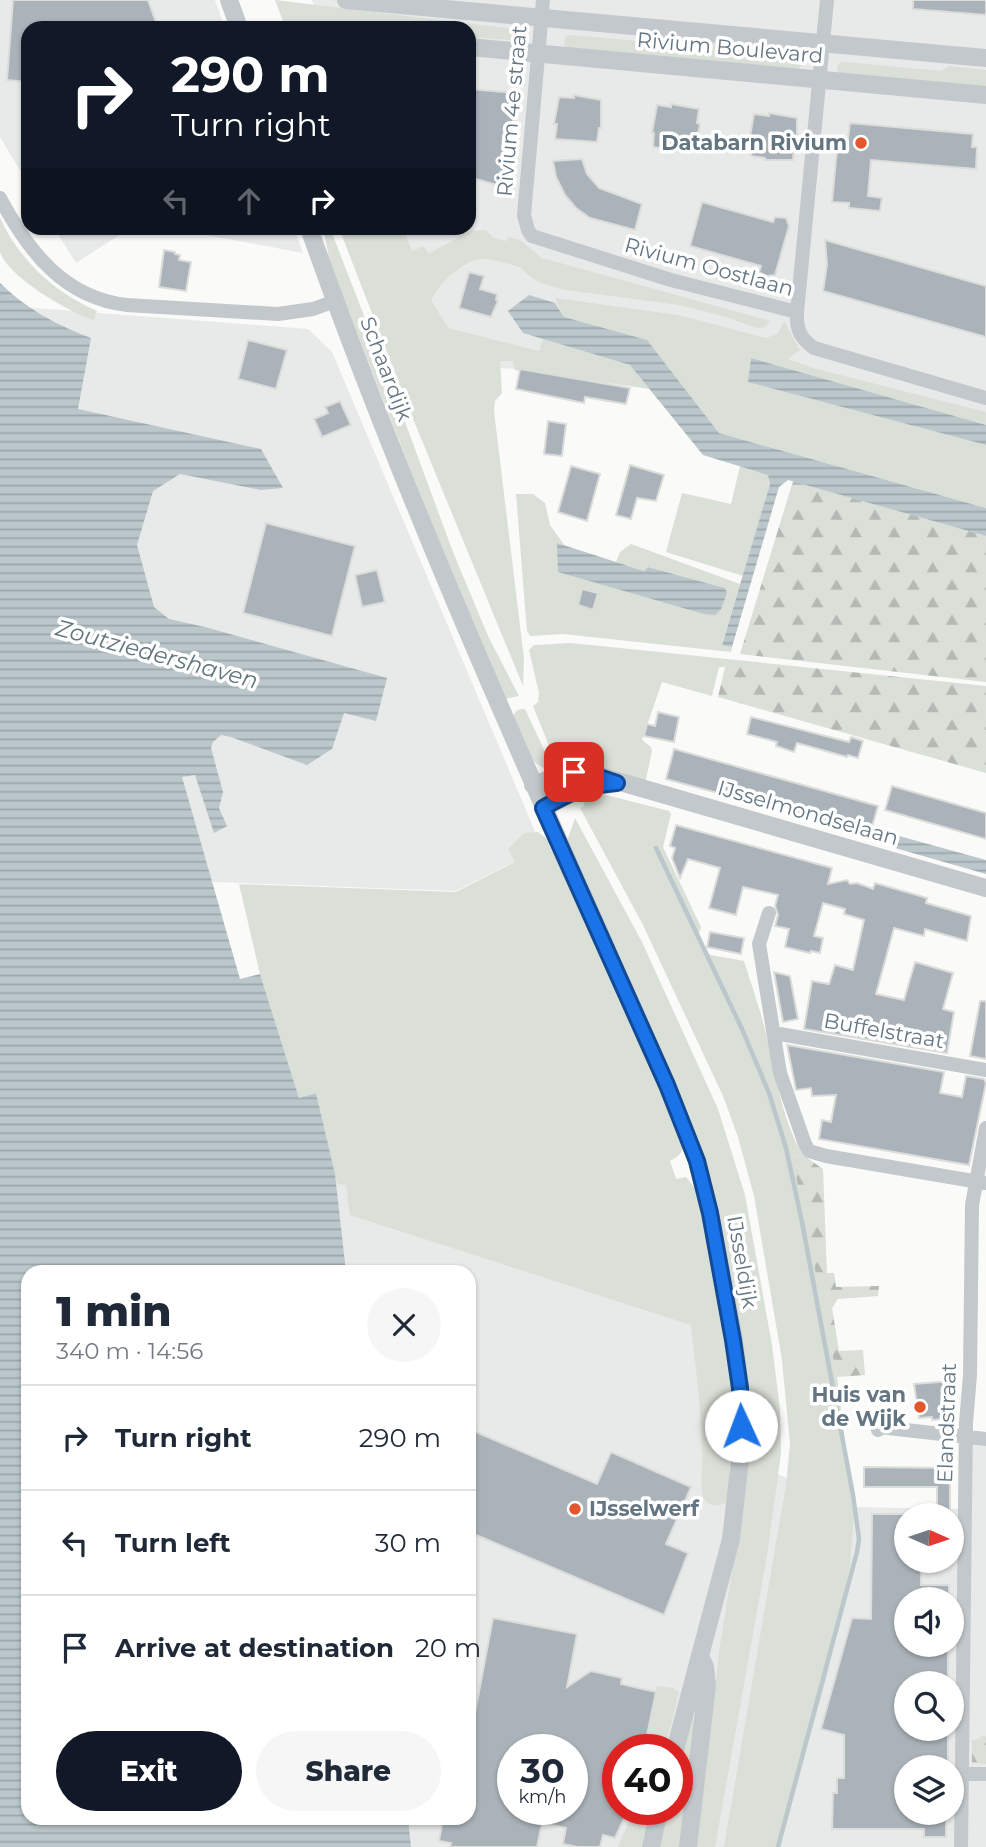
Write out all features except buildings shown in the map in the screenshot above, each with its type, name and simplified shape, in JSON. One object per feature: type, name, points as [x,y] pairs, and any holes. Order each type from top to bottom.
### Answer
[{"type":"street","points":[[229,0],[236,21]]},
{"type":"street","name":"Rivium Boulevard","points":[[346,0],[542,9],[823,44],[986,58]]},
{"type":"street","points":[[797,312],[827,0]]},
{"type":"street","name":"Rivium 4e straat","points":[[526,225],[524,215],[542,9]]},
{"type":"street","name":"Rivium Boulevard","points":[[476,48],[986,95]]},
{"type":"street","name":"Schaardijk","points":[[0,198],[21,234]]},
{"type":"street","name":"Rivium Oostlaan","points":[[526,225],[532,236],[641,272],[797,312],[796,326],[803,340],[814,348],[986,398]]},
{"type":"street","name":"Schaardijk","points":[[22,235],[41,261],[72,286],[103,301],[127,305],[278,314],[313,309],[335,302],[403,474],[543,808]]},
{"type":"street","points":[[311,235],[335,302]]},
{"type":"street","name":"IJsselmondselaan","points":[[533,785],[560,774],[574,772],[593,775],[986,888]]},
{"type":"street","name":"IJsselmondselaan","points":[[543,808],[582,788],[595,784],[617,783]]},
{"type":"street","name":"IJsseldijk","points":[[543,808],[689,1138],[705,1189],[721,1266],[740,1388],[740,1460],[731,1539],[679,1734]]},
{"type":"street","points":[[769,913],[759,944],[780,1073],[804,1144],[809,1151],[981,1183]]},
{"type":"street","name":"Buffelstraat","points":[[774,1033],[986,1070]]},
{"type":"street","name":"Elandstraat","points":[[963,1755],[966,1435],[970,1375],[972,1205],[981,1183],[986,1128]]},
{"type":"street","points":[[878,1430],[879,1427],[986,1438]]},
{"type":"street","points":[[688,1847],[707,1685],[705,1667],[700,1656]]},
{"type":"street","points":[[964,1774],[986,1774]]},
{"type":"street","points":[[651,1847],[656,1825]]},
{"type":"street","name":"Elandstraat","points":[[961,1847],[962,1825]]},
{"type":"shaded area","points":[[0,0],[215,0],[222,21],[21,21],[21,172],[0,137]]},
{"type":"shaded area","points":[[312,0],[986,0],[986,440],[804,389],[441,364],[395,235],[476,235],[476,21],[320,21]]},
{"type":"shaded area","points":[[58,235],[119,235],[76,263]]},
{"type":"shaded area","points":[[207,235],[297,235],[303,253]]},
{"type":"shaded area","points":[[8,306],[308,329],[332,352],[542,848],[456,891],[190,881]]},
{"type":"shaded area","points":[[276,1161],[688,1280],[709,1444],[853,1507],[894,1508],[894,1573],[964,1573],[966,1435],[986,1439],[986,1847],[411,1847],[409,1825],[476,1825],[476,1265],[307,1265]]},
{"type":"green space","points":[[275,0],[449,21],[283,21]]},
{"type":"green space","points":[[476,24],[518,30],[520,37],[511,40],[476,38]]},
{"type":"green space","points":[[566,36],[668,44],[676,39],[807,51],[810,53],[810,59],[798,69],[566,49]]},
{"type":"green space","points":[[839,63],[941,71],[949,66],[986,70],[986,86],[839,76]]},
{"type":"green space","points":[[0,218],[17,248],[28,261],[53,285],[97,311],[94,320],[41,293],[5,262],[0,252]]},
{"type":"green space","points":[[486,230],[493,238],[507,241],[508,237],[520,240],[542,258],[770,321],[765,327],[757,328],[679,305],[560,289],[539,282],[520,267],[486,259],[462,266],[434,294],[431,300],[448,328],[539,351],[543,339],[630,365],[650,389],[515,370],[513,361],[500,361],[502,393],[495,401],[494,411],[524,659],[523,686],[409,409],[342,235],[406,235],[412,251],[424,246],[428,254],[464,235],[476,235],[476,231]]},
{"type":"green space","points":[[324,235],[333,235],[453,552],[488,636],[519,696],[505,699],[464,606],[331,267]]},
{"type":"green space","points":[[555,298],[678,315],[766,338],[778,334],[784,321],[800,350],[788,359],[813,368],[986,412],[986,425],[751,358],[749,382],[986,445],[986,508],[719,433],[647,340],[564,317]]},
{"type":"green space","points":[[740,466],[768,474],[770,484],[743,576],[666,552],[682,493],[731,504]]},
{"type":"green space","points":[[793,481],[986,536],[986,682],[740,654]]},
{"type":"green space","points":[[516,494],[533,494],[545,503],[550,525],[565,546],[558,543],[558,572],[725,588],[648,567],[644,571],[616,562],[620,552],[631,544],[740,584],[722,644],[732,647],[731,652],[563,634],[530,636],[527,631]]},
{"type":"green space","points":[[571,643],[727,659],[725,667],[719,667],[712,696],[662,682],[642,740],[652,751],[645,784],[592,767],[558,768],[533,706],[538,702],[539,693],[529,650],[534,645]]},
{"type":"green space","points":[[727,659],[986,686],[986,773],[718,697]]},
{"type":"green space","points":[[525,709],[553,769],[537,764],[526,751],[512,718],[516,711]]},
{"type":"green space","points":[[602,794],[669,811],[671,814],[663,847],[701,927],[698,936],[704,952],[744,961],[765,1029],[784,1110],[803,1155],[793,1156],[837,1377],[854,1514],[850,1566],[826,1679],[778,1847],[724,1847],[786,1485],[790,1444],[782,1360],[754,1196],[738,1137],[723,1096],[643,925],[580,808],[584,806],[583,797]]},
{"type":"green space","points":[[575,818],[642,942],[718,1109],[745,1195],[772,1345],[780,1409],[781,1454],[767,1555],[715,1847],[696,1847],[720,1646],[744,1497],[718,1215],[567,841]]},
{"type":"green space","points":[[538,832],[546,838],[626,1009],[683,1143],[680,1154],[670,1161],[676,1179],[686,1177],[697,1191],[714,1270],[732,1396],[728,1502],[722,1504],[709,1504],[702,1491],[700,1413],[691,1325],[350,1215],[346,1185],[337,1184],[316,1093],[299,1098],[260,974],[239,884],[456,892],[515,862],[508,849],[524,833]]},
{"type":"green space","points":[[803,1155],[823,1169],[827,1273],[834,1273],[836,1287],[879,1286],[878,1296],[838,1299],[832,1308],[839,1351],[863,1350],[865,1375],[837,1377],[792,1156]]},
{"type":"green space","points":[[657,1686],[673,1688],[679,1692],[669,1734],[649,1734]]},
{"type":"green space","points":[[692,1716],[695,1722],[693,1739],[693,1734],[687,1734]]},
{"type":"green space","points":[[981,1736],[986,1736],[986,1764],[972,1763],[972,1740],[980,1739]]},
{"type":"green space","points":[[628,1825],[646,1825],[641,1847],[618,1847]]},
{"type":"green space","points":[[663,1825],[683,1825],[680,1847],[658,1847]]},
{"type":"water","name":"Zoutziedershaven","points":[[0,283],[43,315],[91,338],[78,409],[261,449],[283,488],[261,490],[180,474],[153,491],[137,545],[154,607],[169,619],[387,678],[376,721],[344,713],[332,749],[307,765],[231,737],[221,735],[213,742],[211,748],[223,792],[219,808],[227,826],[214,833],[195,775],[182,777],[240,979],[260,974],[299,1098],[316,1093],[335,1174],[345,1265],[21,1265],[21,1825],[409,1825],[411,1847],[0,1847]]},
{"type":"water","points":[[529,295],[555,303],[564,317],[647,340],[719,433],[986,508],[986,536],[788,480],[779,487],[732,647],[722,645],[770,484],[768,475],[703,455],[630,365],[523,333],[508,311]]},
{"type":"water","points":[[751,358],[986,425],[986,445],[748,382]]},
{"type":"water","points":[[557,543],[644,571],[648,567],[725,588],[727,593],[721,609],[715,615],[704,614],[558,572]]},
{"type":"water","points":[[899,836],[986,860],[986,874],[895,848]]},
{"type":"waterway","points":[[656,848],[742,1029],[769,1093],[786,1148],[853,1495],[859,1539],[778,1847]]},
{"type":"place","name":"Databarn Rivium","points":[[861,143]]},
{"type":"place","name":"Huis van de Wijk","points":[[920,1407]]},
{"type":"place","name":"IJsselwerf","points":[[575,1509]]},
{"type":"route","points":[[574,772],[617,783],[595,784],[582,788],[543,808],[667,1085],[697,1161],[723,1276],[740,1388],[741,1426]]}]
